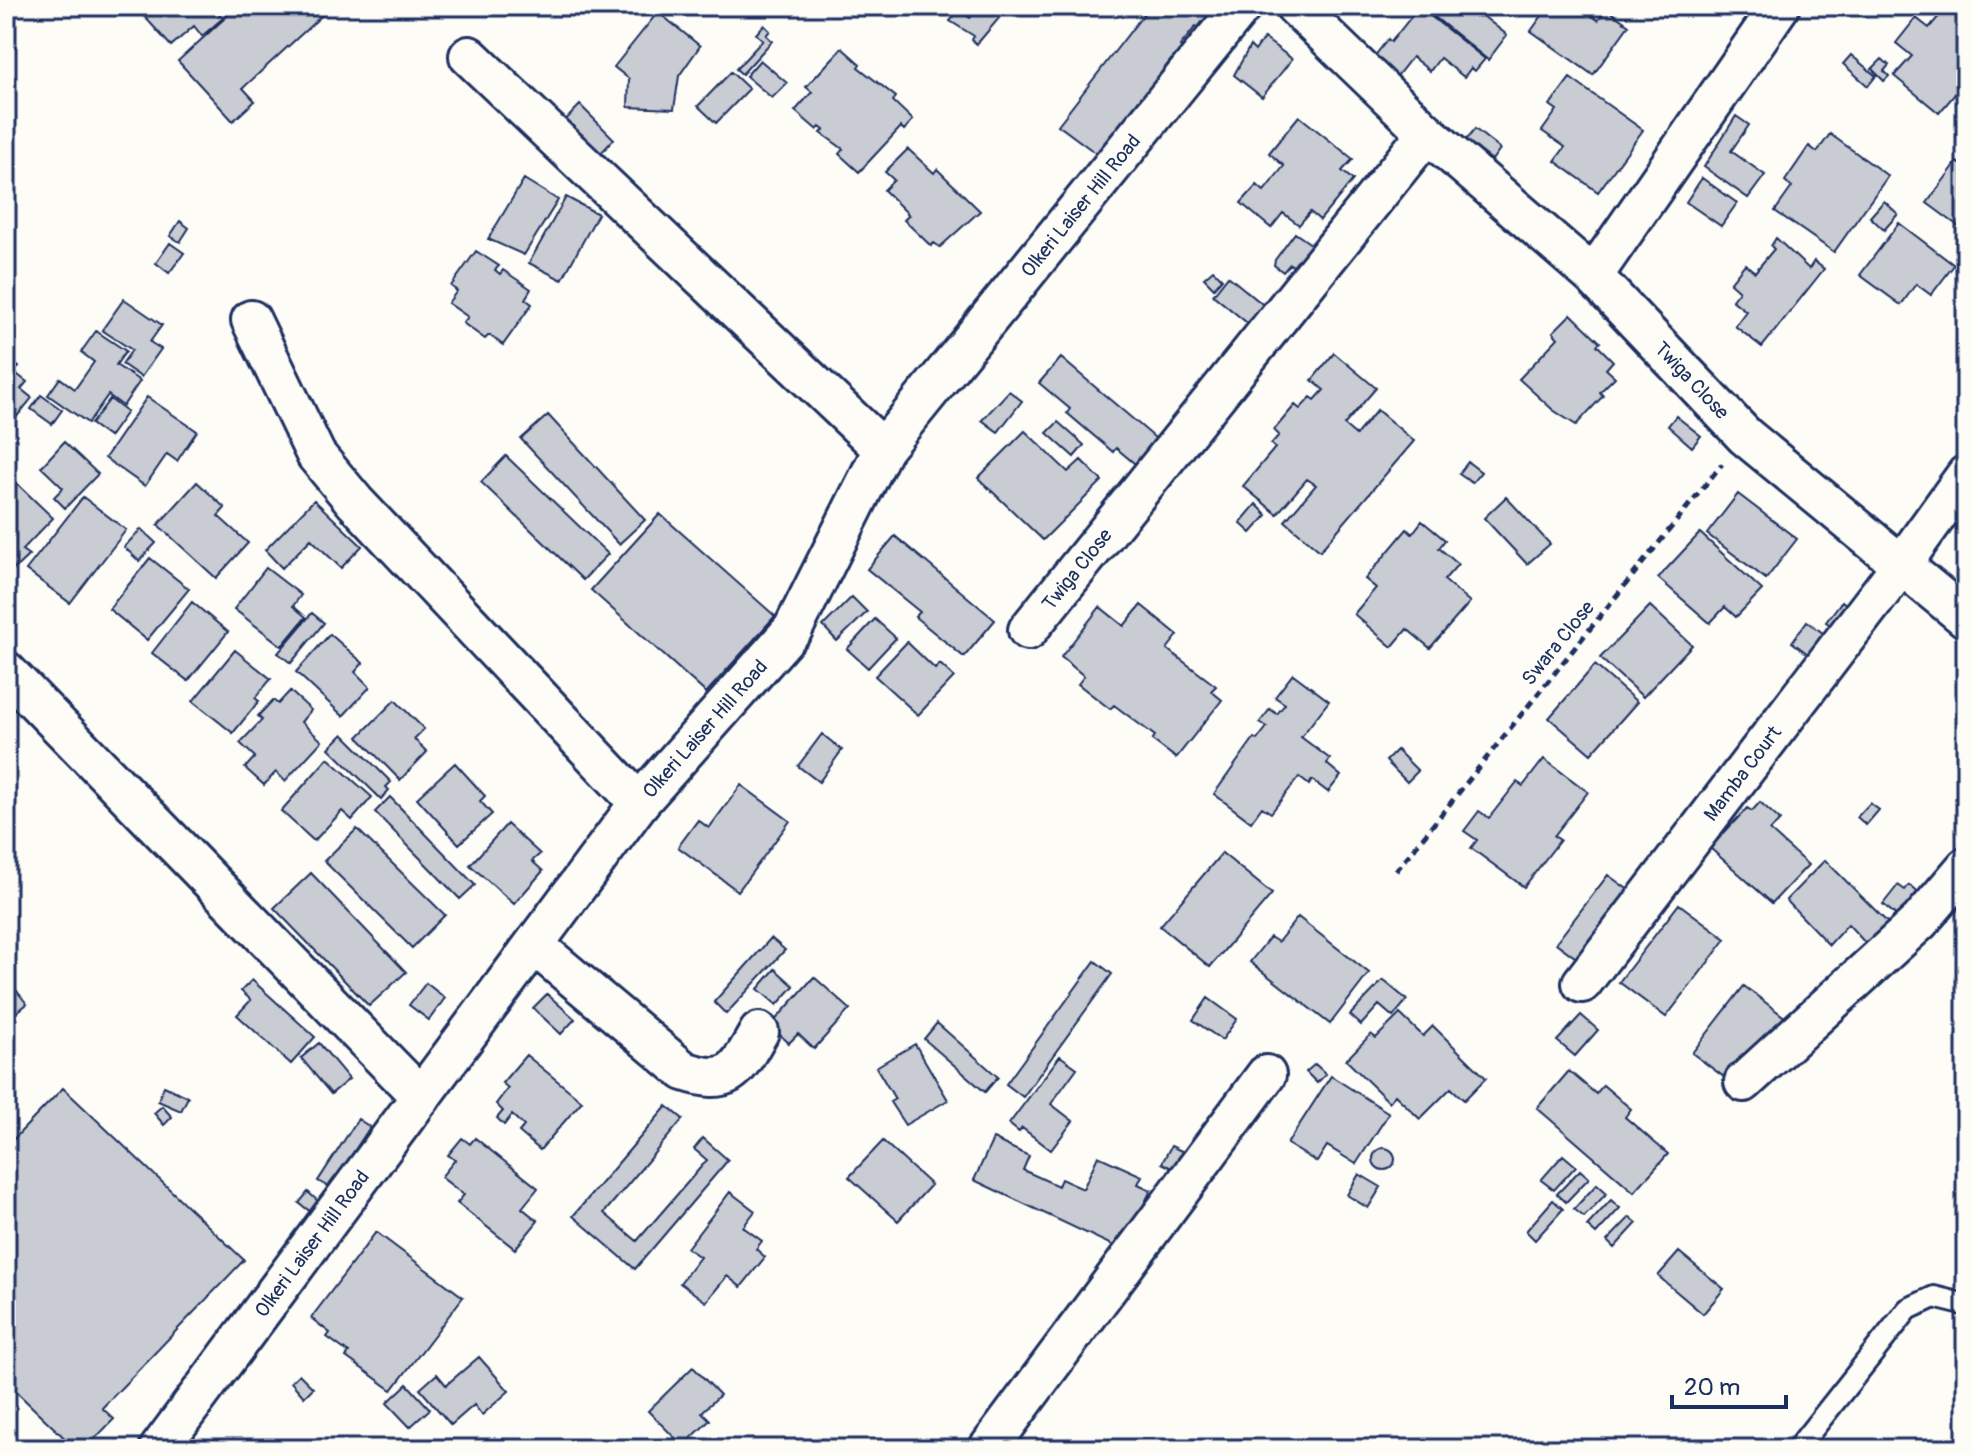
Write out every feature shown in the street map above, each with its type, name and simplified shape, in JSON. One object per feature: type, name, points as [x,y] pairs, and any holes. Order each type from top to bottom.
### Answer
[{"type":"street","name":"Olkeri Laiser Hill Road","points":[[159,1449],[639,803],[793,629],[883,449],[1242,6]]},
{"type":"street","name":"Twiga Close","points":[[1295,6],[1427,133],[1593,276],[1745,436],[1966,618]]},
{"type":"street","points":[[1593,276],[1780,6]]},
{"type":"street","points":[[469,56],[883,449]]},
{"type":"street","name":"Twiga Close","points":[[1028,630],[1427,133]]},
{"type":"street","points":[[251,320],[316,455],[355,502],[639,803]]},
{"type":"street","name":"Mamba Court","points":[[1582,983],[1902,564],[1966,475]]},
{"type":"street","points":[[6,671],[421,1097]]},
{"type":"street","points":[[1744,1082],[1920,921],[1966,867]]},
{"type":"street","points":[[534,945],[684,1071],[708,1079],[726,1077],[738,1068],[759,1032]]},
{"type":"street","points":[[988,1449],[1266,1075]]},
{"type":"lane","points":[[1797,1449],[1908,1309],[1934,1297],[1966,1305]]},
{"type":"path","name":"Swara Close","points":[[1396,871],[1745,436]]},
{"type":"building","points":[[135,6],[212,6],[223,18],[202,36],[194,26],[171,46]]},
{"type":"building","points":[[238,6],[331,7],[243,88],[255,101],[233,121],[178,61]]},
{"type":"building","points":[[980,6],[986,6],[1000,17],[977,44],[972,40],[974,36],[950,21],[959,10],[970,18]]},
{"type":"building","points":[[1150,6],[1199,6],[1213,17],[1203,31],[1196,26],[1180,46],[1188,52],[1177,65],[1171,60],[1157,78],[1167,85],[1143,104],[1139,100],[1123,122],[1130,127],[1101,157],[1058,125]]},
{"type":"building","points":[[1421,6],[1470,6],[1507,35],[1488,60]]},
{"type":"building","points":[[1549,6],[1578,6],[1598,20],[1606,9],[1629,25],[1593,75],[1531,31]]},
{"type":"building","points":[[1419,7],[1485,59],[1475,71],[1471,68],[1464,77],[1440,58],[1430,71],[1412,57],[1397,76],[1374,57],[1388,39],[1391,42]]},
{"type":"building","points":[[1946,8],[1966,24],[1966,100],[1955,94],[1939,113],[1894,76],[1912,56],[1896,43],[1916,18],[1929,28]]},
{"type":"building","points":[[658,12],[700,46],[679,76],[674,109],[628,107],[629,79],[614,67]]},
{"type":"building","points":[[764,25],[770,31],[766,35],[772,41],[742,74],[736,69],[763,40],[756,34]]},
{"type":"building","points":[[1264,38],[1292,59],[1262,97],[1234,75],[1250,46],[1255,51]]},
{"type":"building","points":[[842,48],[860,64],[858,67],[896,97],[893,101],[913,120],[904,130],[901,127],[859,172],[839,154],[843,149],[821,133],[824,130],[820,127],[817,130],[795,111],[812,92],[806,87]]},
{"type":"building","points":[[1851,55],[1876,76],[1868,86],[1843,64]]},
{"type":"building","points":[[1882,59],[1889,65],[1884,71],[1889,76],[1884,81],[1872,69]]},
{"type":"building","points":[[760,60],[787,83],[772,98],[746,76]]},
{"type":"building","points":[[731,72],[749,89],[716,123],[698,106]]},
{"type":"building","points":[[1570,78],[1643,130],[1598,192],[1555,161],[1565,147],[1542,131],[1557,110],[1550,105]]},
{"type":"building","points":[[580,105],[614,139],[601,153],[610,161],[599,171],[557,129]]},
{"type":"building","points":[[1299,116],[1353,159],[1342,171],[1353,180],[1320,220],[1310,212],[1299,225],[1283,213],[1271,228],[1241,203],[1257,185],[1264,191],[1284,166],[1269,153]]},
{"type":"building","points":[[1736,116],[1749,125],[1731,151],[1765,175],[1748,198],[1704,167]]},
{"type":"building","points":[[1475,129],[1500,149],[1492,160],[1466,140]]},
{"type":"building","points":[[1830,134],[1888,176],[1834,252],[1775,211],[1792,187],[1785,181],[1809,146],[1817,152]]},
{"type":"building","points":[[908,149],[934,173],[937,169],[980,211],[940,247],[934,243],[931,246],[904,220],[909,215],[884,190],[894,180],[885,172]]},
{"type":"building","points":[[1957,162],[1966,168],[1966,244],[1958,238],[1965,231],[1927,203]]},
{"type":"building","points":[[1702,178],[1737,203],[1721,226],[1686,202]]},
{"type":"building","points":[[524,179],[558,200],[524,255],[488,239]]},
{"type":"building","points":[[566,197],[598,214],[562,280],[529,263]]},
{"type":"building","points":[[1884,201],[1898,214],[1884,230],[1870,217]]},
{"type":"building","points":[[180,221],[189,228],[180,242],[170,236]]},
{"type":"building","points":[[1899,223],[1954,265],[1931,295],[1916,284],[1901,305],[1860,275]]},
{"type":"building","points":[[1295,233],[1318,249],[1301,273],[1290,264],[1283,272],[1274,265],[1275,260]]},
{"type":"building","points":[[1776,238],[1809,269],[1814,261],[1824,269],[1762,347],[1735,326],[1746,311],[1732,300],[1739,291],[1730,283],[1745,264],[1755,272],[1774,249],[1771,246]]},
{"type":"building","points":[[170,243],[184,253],[169,273],[156,263]]},
{"type":"building","points":[[476,251],[499,266],[495,270],[500,274],[503,270],[531,289],[525,299],[532,304],[503,345],[489,335],[485,339],[463,323],[468,317],[448,303],[457,291],[451,286]]},
{"type":"building","points":[[1213,270],[1222,279],[1214,288],[1204,278]]},
{"type":"building","points":[[1228,276],[1272,312],[1257,331],[1213,295]]},
{"type":"building","points":[[124,299],[162,325],[150,342],[161,349],[141,377],[122,364],[132,350],[102,330]]},
{"type":"building","points":[[1571,314],[1600,342],[1597,345],[1613,361],[1606,369],[1615,377],[1600,392],[1603,396],[1576,425],[1553,410],[1519,379],[1558,338],[1553,332]]},
{"type":"building","points":[[96,331],[126,351],[116,365],[140,381],[123,406],[108,395],[88,423],[48,395],[60,378],[75,389],[94,362],[81,352]]},
{"type":"building","points":[[1334,353],[1376,388],[1344,425],[1356,435],[1377,410],[1414,441],[1320,551],[1285,521],[1316,485],[1307,479],[1277,514],[1243,486],[1275,448],[1271,444],[1279,435],[1274,430],[1295,405],[1300,409],[1311,397],[1315,400],[1324,390],[1312,380]]},
{"type":"building","points":[[1061,358],[1167,448],[1146,473],[1116,448],[1113,452],[1067,413],[1070,409],[1039,383]]},
{"type":"building","points":[[8,359],[19,367],[14,372],[27,382],[21,389],[32,398],[6,430]]},
{"type":"building","points":[[1009,391],[1022,401],[998,432],[982,420]]},
{"type":"building","points":[[41,395],[62,410],[52,424],[31,409]]},
{"type":"building","points":[[147,397],[197,431],[177,461],[167,454],[145,486],[105,458]]},
{"type":"building","points":[[110,399],[127,412],[109,437],[91,424]]},
{"type":"building","points":[[548,415],[645,520],[619,544],[521,439]]},
{"type":"building","points":[[1676,416],[1701,436],[1692,447],[1668,426]]},
{"type":"building","points":[[1058,422],[1084,445],[1074,457],[1047,433]]},
{"type":"building","points":[[1025,431],[1068,472],[1081,460],[1102,481],[1043,540],[978,478]]},
{"type":"building","points":[[64,442],[98,474],[65,508],[54,497],[63,488],[41,467]]},
{"type":"building","points":[[506,456],[608,554],[583,580],[481,482]]},
{"type":"building","points":[[1468,462],[1481,472],[1472,483],[1459,474]]},
{"type":"building","points":[[6,473],[53,518],[22,550],[29,555],[6,577]]},
{"type":"building","points":[[197,482],[225,508],[218,516],[248,543],[216,578],[158,525]]},
{"type":"building","points":[[1738,494],[1797,539],[1766,579],[1707,534]]},
{"type":"building","points":[[83,497],[126,530],[70,603],[26,570]]},
{"type":"building","points":[[1506,497],[1550,544],[1527,564],[1484,518]]},
{"type":"building","points":[[314,500],[362,546],[341,568],[311,539],[282,568],[265,550]]},
{"type":"building","points":[[1256,504],[1267,515],[1251,533],[1240,523]]},
{"type":"building","points":[[660,514],[775,616],[706,693],[591,590]]},
{"type":"building","points":[[1422,521],[1445,540],[1439,548],[1458,564],[1444,580],[1470,602],[1430,648],[1407,629],[1392,647],[1354,614],[1376,588],[1365,579],[1407,529],[1412,534]]},
{"type":"building","points":[[141,529],[156,543],[139,561],[124,547]]},
{"type":"building","points":[[1700,533],[1762,590],[1736,617],[1725,607],[1710,623],[1658,578]]},
{"type":"building","points":[[895,536],[995,620],[964,657],[915,617],[920,612],[867,569]]},
{"type":"building","points":[[150,558],[189,589],[147,640],[109,609]]},
{"type":"building","points":[[266,568],[301,595],[293,606],[306,617],[282,646],[234,609]]},
{"type":"building","points":[[852,597],[867,612],[837,641],[823,626]]},
{"type":"building","points":[[1842,601],[1852,609],[1836,629],[1826,622]]},
{"type":"building","points":[[192,602],[228,632],[188,681],[152,653]]},
{"type":"building","points":[[1141,605],[1178,635],[1167,649],[1216,686],[1211,691],[1222,700],[1176,758],[1152,740],[1155,736],[1114,705],[1110,709],[1078,684],[1084,676],[1061,657],[1100,607],[1124,626]]},
{"type":"building","points":[[1650,606],[1692,645],[1643,697],[1600,658]]},
{"type":"building","points":[[312,613],[324,623],[291,663],[278,653]]},
{"type":"building","points":[[875,619],[896,638],[868,668],[847,649]]},
{"type":"building","points":[[1807,621],[1828,637],[1812,657],[1792,642]]},
{"type":"building","points":[[330,634],[363,663],[355,672],[370,687],[343,716],[296,672]]},
{"type":"building","points":[[907,642],[935,669],[940,664],[954,677],[918,715],[875,676]]},
{"type":"building","points":[[235,650],[271,679],[255,698],[259,701],[233,733],[193,701]]},
{"type":"building","points":[[1595,665],[1637,702],[1591,754],[1549,718]]},
{"type":"building","points":[[1293,674],[1329,701],[1301,737],[1330,759],[1327,764],[1341,776],[1328,792],[1312,780],[1309,785],[1299,777],[1271,813],[1262,807],[1251,822],[1214,794],[1254,738],[1257,740],[1267,727],[1260,722],[1270,709],[1277,714],[1285,704],[1275,697]]},
{"type":"building","points":[[290,691],[311,710],[301,722],[322,741],[285,781],[276,772],[264,785],[245,768],[255,757],[240,743],[262,720],[258,716],[273,700],[278,704]]},
{"type":"building","points":[[395,700],[424,729],[414,739],[427,752],[400,780],[358,737]]},
{"type":"building","points":[[343,734],[391,782],[381,799],[329,748]]},
{"type":"building","points":[[822,734],[842,750],[819,782],[798,766]]},
{"type":"building","points":[[1397,750],[1418,771],[1407,782],[1386,761]]},
{"type":"building","points":[[328,758],[372,797],[352,820],[342,811],[314,841],[281,811]]},
{"type":"building","points":[[1544,759],[1588,792],[1554,836],[1560,840],[1524,887],[1471,848],[1477,840],[1464,831],[1479,811],[1489,818],[1517,782],[1523,786]]},
{"type":"building","points":[[455,763],[485,796],[480,801],[492,814],[459,844],[417,798]]},
{"type":"building","points":[[741,785],[790,821],[738,891],[678,847],[698,820],[709,828]]},
{"type":"building","points":[[390,797],[475,885],[460,899],[375,812]]},
{"type":"building","points":[[1760,802],[1780,820],[1770,831],[1808,865],[1772,903],[1710,848],[1747,808],[1752,811]]},
{"type":"building","points":[[1870,803],[1879,810],[1866,825],[1857,817]]},
{"type":"building","points":[[507,824],[540,854],[532,861],[543,871],[514,904],[470,865]]},
{"type":"building","points":[[357,829],[445,915],[412,948],[324,861]]},
{"type":"building","points":[[1222,853],[1272,894],[1210,967],[1160,926]]},
{"type":"building","points":[[1825,860],[1888,923],[1867,945],[1848,924],[1829,945],[1786,900]]},
{"type":"building","points":[[311,873],[406,972],[369,1006],[274,908]]},
{"type":"building","points":[[1608,875],[1630,891],[1579,960],[1556,943]]},
{"type":"building","points":[[1898,885],[1905,890],[1909,885],[1920,894],[1899,918],[1883,904]]},
{"type":"building","points":[[1679,904],[1726,939],[1666,1017],[1619,982]]},
{"type":"building","points":[[1298,917],[1369,973],[1330,1024],[1250,962],[1270,937],[1278,942]]},
{"type":"building","points":[[771,938],[785,950],[726,1014],[714,1002]]},
{"type":"building","points":[[1095,961],[1112,974],[1023,1097],[1006,1084]]},
{"type":"building","points":[[775,969],[794,986],[777,1005],[758,989]]},
{"type":"building","points":[[6,977],[27,1004],[6,1021]]},
{"type":"building","points":[[814,977],[850,1009],[814,1049],[798,1034],[789,1043],[770,1026]]},
{"type":"building","points":[[252,980],[315,1037],[291,1064],[237,1015],[251,1000],[241,991]]},
{"type":"building","points":[[1383,980],[1407,1000],[1393,1017],[1379,1005],[1361,1025],[1350,1015]]},
{"type":"building","points":[[426,983],[445,998],[429,1020],[409,1005]]},
{"type":"building","points":[[1744,986],[1787,1019],[1736,1086],[1692,1053]]},
{"type":"building","points":[[547,994],[575,1019],[561,1034],[533,1008]]},
{"type":"building","points":[[1208,998],[1237,1019],[1222,1040],[1193,1020]]},
{"type":"building","points":[[1400,1014],[1423,1036],[1433,1026],[1486,1078],[1464,1100],[1451,1088],[1420,1119],[1395,1095],[1389,1102],[1346,1060],[1371,1034],[1376,1038]]},
{"type":"building","points":[[1581,1015],[1598,1030],[1575,1056],[1557,1041]]},
{"type":"building","points":[[937,1023],[998,1077],[985,1092],[924,1039]]},
{"type":"building","points":[[319,1043],[349,1079],[331,1094],[301,1058]]},
{"type":"building","points":[[915,1044],[948,1100],[905,1125],[890,1102],[895,1099],[876,1067]]},
{"type":"building","points":[[526,1055],[582,1101],[540,1150],[519,1132],[524,1126],[512,1115],[504,1125],[497,1118],[503,1111],[496,1104],[508,1088],[502,1083]]},
{"type":"building","points":[[1060,1056],[1077,1068],[1051,1104],[1073,1121],[1051,1150],[1022,1128],[1019,1132],[1009,1124]]},
{"type":"building","points":[[1315,1064],[1326,1074],[1317,1083],[1306,1072]]},
{"type":"building","points":[[1569,1071],[1596,1094],[1603,1085],[1631,1109],[1625,1117],[1668,1154],[1634,1192],[1537,1108]]},
{"type":"building","points":[[1331,1076],[1389,1113],[1356,1164],[1327,1146],[1317,1162],[1287,1144]]},
{"type":"building","points":[[164,1086],[188,1097],[181,1111],[158,1101]]},
{"type":"building","points":[[63,1088],[244,1260],[102,1408],[114,1419],[85,1449],[76,1449],[6,1382],[6,1153],[12,1148],[8,1145]]},
{"type":"building","points":[[162,1106],[172,1117],[164,1125],[154,1113]]},
{"type":"building","points":[[667,1106],[683,1119],[604,1213],[637,1241],[707,1160],[694,1149],[703,1138],[728,1160],[635,1269],[573,1216]]},
{"type":"building","points":[[358,1119],[370,1127],[330,1188],[318,1181]]},
{"type":"building","points":[[462,1138],[470,1144],[475,1138],[538,1188],[522,1208],[538,1221],[515,1249],[457,1203],[464,1195],[441,1177],[455,1160],[448,1155]]},
{"type":"building","points":[[993,1139],[1029,1156],[1023,1170],[1058,1186],[1061,1179],[1083,1189],[1098,1156],[1142,1176],[1138,1184],[1151,1190],[1122,1250],[974,1180]]},
{"type":"building","points":[[883,1141],[931,1185],[898,1221],[849,1177]]},
{"type":"building","points":[[1171,1146],[1188,1154],[1179,1172],[1162,1163]]},
{"type":"building","points":[[1384,1148],[1392,1151],[1395,1159],[1392,1167],[1384,1170],[1376,1167],[1373,1159],[1376,1151]]},
{"type":"building","points":[[1563,1155],[1576,1166],[1554,1190],[1541,1180]]},
{"type":"building","points":[[1580,1170],[1589,1178],[1566,1202],[1557,1194]]},
{"type":"building","points":[[1359,1174],[1381,1187],[1368,1208],[1347,1195]]},
{"type":"building","points":[[1597,1184],[1607,1193],[1584,1217],[1574,1209]]},
{"type":"building","points":[[308,1192],[319,1202],[311,1212],[299,1203]]},
{"type":"building","points":[[730,1192],[755,1211],[743,1227],[762,1241],[756,1249],[765,1257],[741,1287],[727,1276],[706,1302],[680,1283],[700,1257],[687,1248]]},
{"type":"building","points":[[1553,1200],[1563,1209],[1535,1240],[1526,1231]]},
{"type":"building","points":[[1611,1200],[1620,1208],[1596,1234],[1587,1226]]},
{"type":"building","points":[[1630,1217],[1637,1223],[1614,1248],[1607,1241]]},
{"type":"building","points":[[376,1232],[463,1297],[392,1390],[346,1357],[349,1353],[327,1337],[330,1333],[311,1318]]},
{"type":"building","points":[[1679,1252],[1724,1289],[1703,1314],[1658,1276]]},
{"type":"building","points":[[479,1357],[509,1391],[482,1415],[474,1405],[451,1425],[420,1389],[437,1374],[446,1385]]},
{"type":"building","points":[[693,1367],[720,1395],[702,1412],[710,1420],[683,1446],[648,1411]]},
{"type":"building","points":[[299,1374],[313,1388],[304,1397],[291,1382]]},
{"type":"building","points":[[407,1384],[430,1409],[410,1427],[387,1403]]}]
